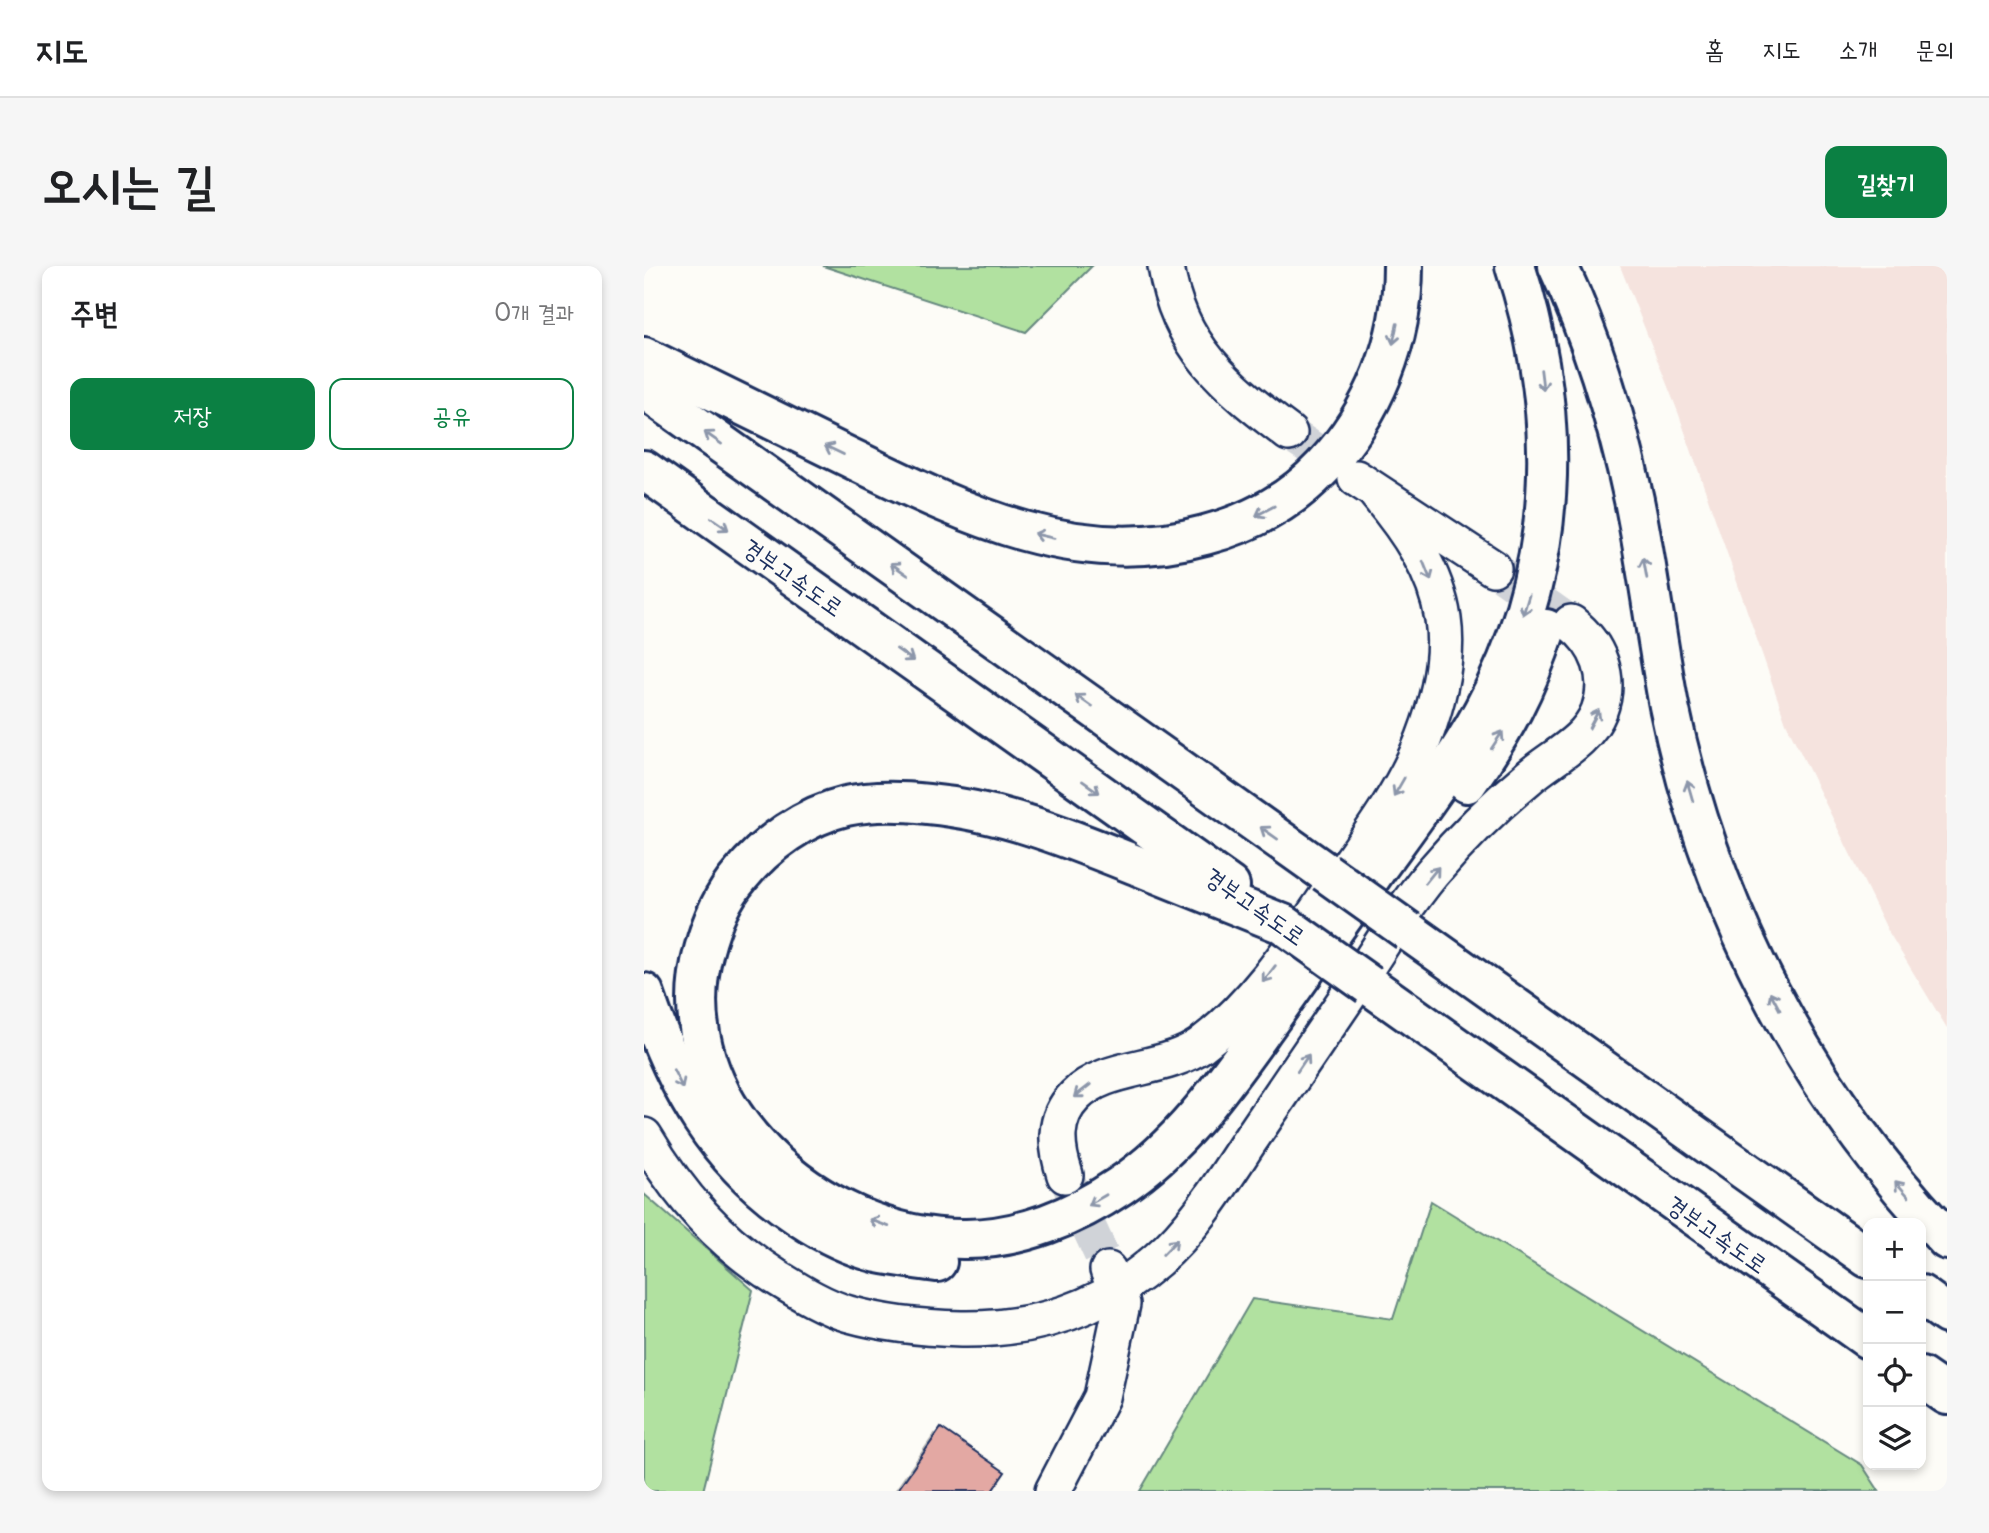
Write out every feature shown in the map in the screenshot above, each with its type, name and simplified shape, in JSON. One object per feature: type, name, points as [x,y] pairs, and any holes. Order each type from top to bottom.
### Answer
[{"type":"highway","points":[[644,356],[950,507],[999,524],[1078,544],[1140,547],[1194,538],[1246,521],[1292,495],[1328,462],[1359,422],[1387,364],[1397,323],[1403,266]]},
{"type":"highway","points":[[1283,924],[1018,820],[956,806],[904,802],[849,805],[823,813],[774,842],[750,863],[730,887],[709,930],[700,964],[697,992],[703,1050],[722,1099],[738,1124],[765,1154],[804,1186],[833,1203],[894,1228],[947,1239],[984,1238],[1019,1232],[1094,1202],[1119,1187],[1164,1151],[1214,1097],[1442,777],[1485,707],[1510,654],[1528,603],[1539,555],[1548,458],[1546,412],[1535,331],[1515,266]]},
{"type":"highway","points":[[644,993],[674,1070],[714,1139],[761,1189],[817,1228],[847,1242],[878,1253],[941,1262],[1007,1257],[1066,1242],[1096,1229],[1156,1190],[1214,1133],[1258,1078],[1488,754],[1522,693],[1548,623],[1564,546],[1571,487],[1569,384],[1560,338],[1538,266]]},
{"type":"highway","points":[[1558,266],[1595,359],[1623,454],[1634,501],[1670,707],[1689,789],[1715,869],[1769,992],[1818,1078],[1879,1162],[1947,1240]]},
{"type":"highway","points":[[644,389],[1863,1254]]},
{"type":"highway","name":"경부고속도로","points":[[644,470],[1863,1335]]},
{"type":"highway","points":[[1926,1299],[1947,1314]]},
{"type":"highway","points":[[1926,1380],[1947,1395]]},
{"type":"street","points":[[1166,266],[1178,315],[1192,341],[1229,385],[1289,433]]},
{"type":"street","points":[[1065,1175],[1057,1146],[1058,1126],[1068,1104],[1082,1090],[1099,1081],[1186,1054],[1234,1016],[1255,993],[1315,914],[1374,829],[1423,741],[1442,677],[1443,619],[1425,565],[1412,539],[1367,486],[1493,568]]},
{"type":"street","points":[[644,1136],[662,1167],[684,1196],[706,1223],[731,1246],[799,1292],[845,1313],[935,1328],[984,1329],[1018,1326],[1061,1317],[1112,1278],[1168,1250],[1216,1191],[1431,875],[1501,801],[1590,728],[1600,709],[1604,680],[1592,643],[1572,623]]},
{"type":"street","points":[[1053,1491],[1102,1397],[1121,1317],[1122,1304],[1112,1278]]},
{"type":"shaded area","points":[[1620,266],[1947,266],[1947,1028],[1888,931],[1786,723],[1678,412]]},
{"type":"green space","points":[[823,266],[1092,266],[1026,332]]},
{"type":"green space","points":[[644,1194],[753,1290],[703,1491],[644,1491]]},
{"type":"green space","points":[[1431,1201],[1862,1465],[1879,1491],[1140,1491],[1252,1299],[1393,1319]]},
{"type":"building","points":[[941,1428],[1005,1472],[992,1491],[897,1491]]},
{"type":"tunnel","points":[[1289,433],[1353,476]]},
{"type":"tunnel","points":[[1493,568],[1571,623]]},
{"type":"tunnel","points":[[1065,1175],[1107,1267]]}]
